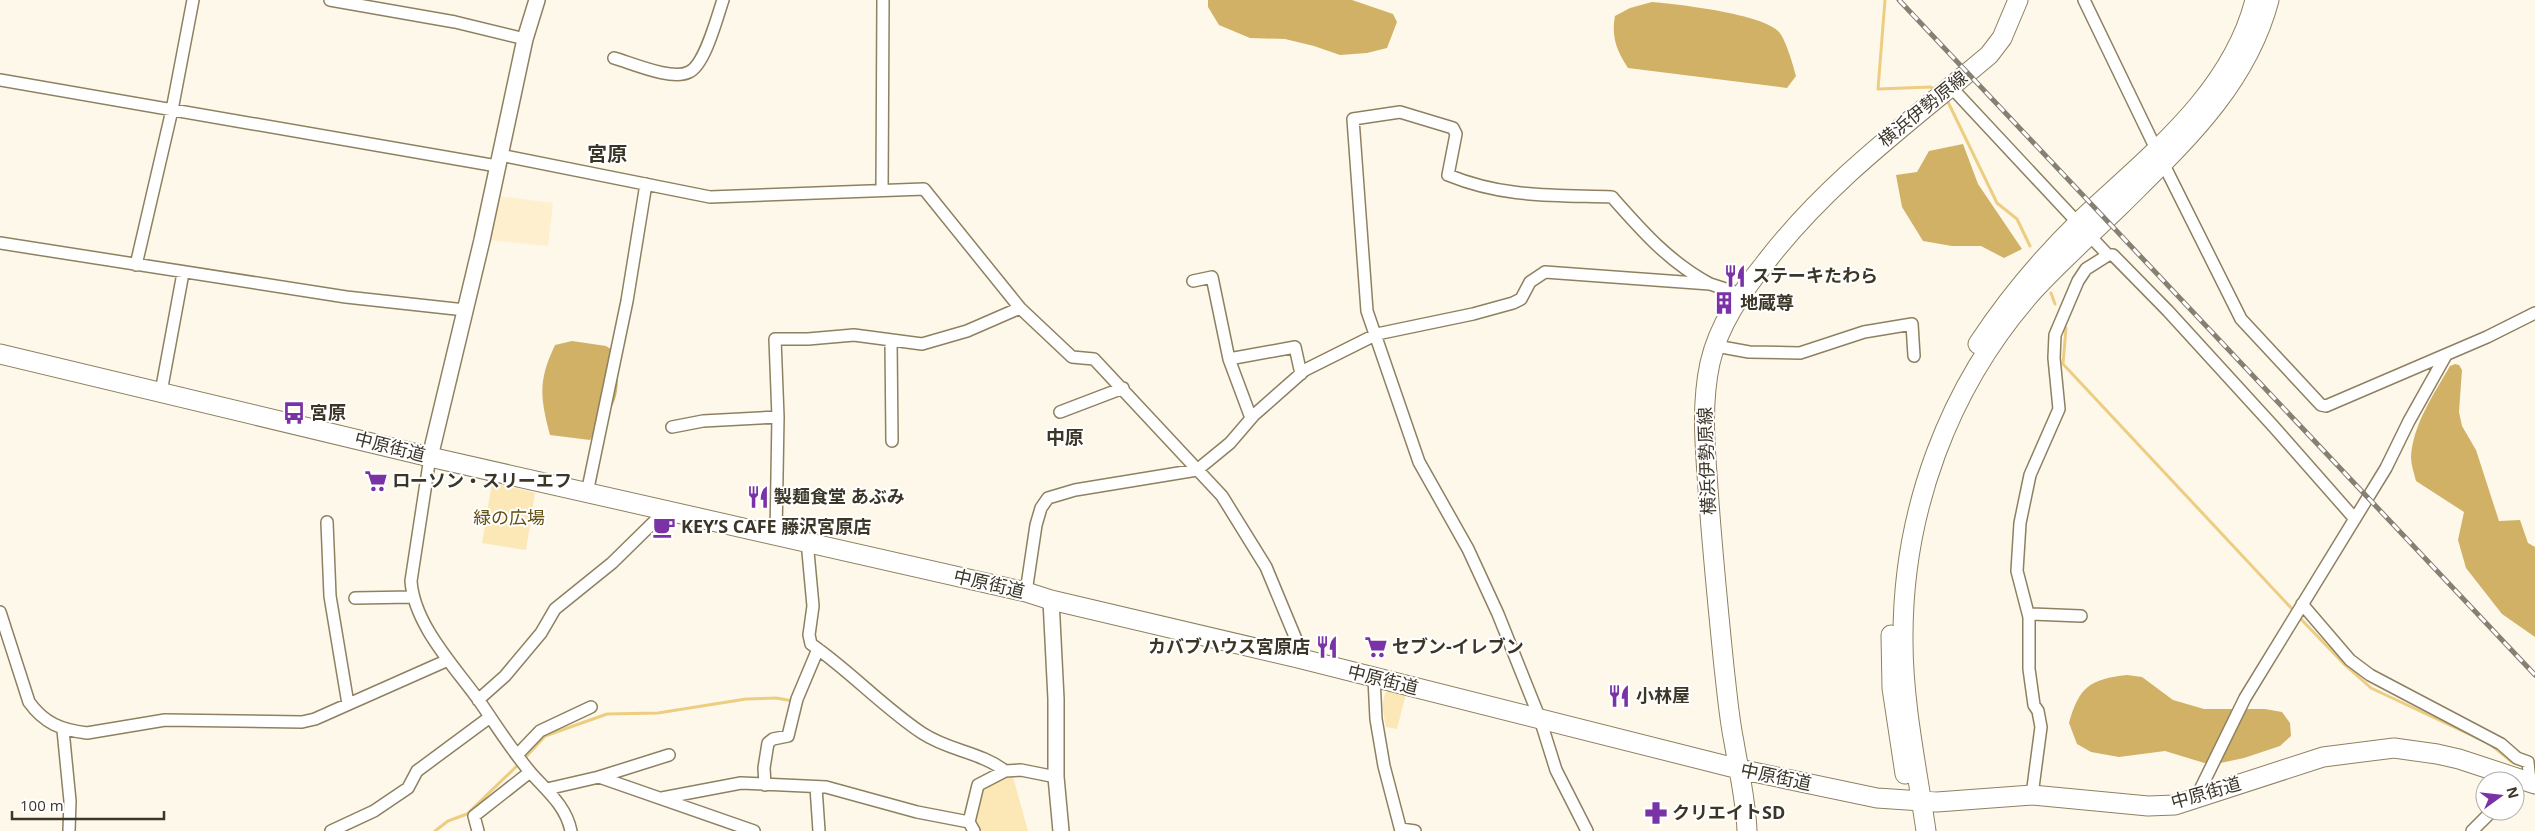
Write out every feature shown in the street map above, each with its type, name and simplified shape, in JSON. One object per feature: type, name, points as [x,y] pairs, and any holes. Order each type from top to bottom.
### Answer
[{"type":"main road","name":"横浜伊勢原線","points":[[1747,831],[1740,769],[1725,679],[1709,526],[1703,444],[1704,400],[1710,362],[1722,326],[1741,294],[1784,239],[1831,187],[1993,49],[2002,38],[2018,0]]},
{"type":"main road","points":[[1926,831],[1915,801],[1892,688],[1890,642],[1893,594],[1900,540],[1916,471],[1934,425],[1960,372],[1992,324],[2025,280],[2084,229],[2160,156],[2214,109],[2243,65],[2255,0]]},
{"type":"main road","points":[[2249,36],[2269,0]]},
{"type":"main road","name":"中原街道","points":[[0,354],[430,457],[1026,592],[1051,600],[1298,658],[1740,769],[1877,798],[1915,801],[2032,795],[2148,806],[2176,804],[2195,800],[2267,774],[2323,757],[2375,749],[2409,749],[2437,754],[2526,778]]},
{"type":"main road","points":[[1913,831],[1915,801]]},
{"type":"street","points":[[136,265],[172,110],[193,0]]},
{"type":"street","points":[[330,0],[455,22],[525,39]]},
{"type":"street","points":[[537,0],[525,39],[499,161],[430,457],[411,581],[412,597],[448,660],[523,762],[547,789],[569,820],[571,831]]},
{"type":"street","points":[[614,58],[665,73],[690,72],[699,64],[724,0]]},
{"type":"street","points":[[882,189],[883,0]]},
{"type":"street","points":[[2084,0],[2241,319],[2321,405],[2326,406],[2446,355],[2535,313]]},
{"type":"street","points":[[0,80],[172,110],[646,184],[710,197],[780,196],[882,189],[924,189],[1020,308],[1072,357],[1094,358],[1222,496],[1266,567],[1298,644],[1298,658]]},
{"type":"street","points":[[1944,92],[2084,229],[2108,255]]},
{"type":"street","points":[[1587,831],[1556,770],[1540,719],[1498,614],[1468,549],[1419,462],[1368,311],[1364,288],[1362,227],[1353,119],[1400,112],[1453,128],[1456,134],[1448,175],[1474,186],[1513,193],[1612,197],[1650,241],[1695,276],[1710,284],[1741,294]]},
{"type":"street","points":[[587,493],[627,301],[646,184]]},
{"type":"street","points":[[0,243],[346,297],[465,310]]},
{"type":"street","points":[[2032,795],[2041,727],[2038,711],[2034,705],[2029,669],[2029,614],[2017,570],[2020,523],[2030,475],[2059,409],[2054,358],[2055,335],[2078,281],[2086,269],[2108,255],[2113,255],[2168,311],[2355,519]]},
{"type":"street","points":[[1026,592],[1036,525],[1041,508],[1048,498],[1075,490],[1197,470],[1230,443],[1251,418],[1301,374],[1377,334],[1474,314],[1513,303],[1521,299],[1530,282],[1545,272],[1710,284]]},
{"type":"street","points":[[161,392],[183,273]]},
{"type":"street","points":[[1193,280],[1212,276],[1229,359],[1251,418]]},
{"type":"street","points":[[776,534],[778,417],[776,339],[808,339],[854,335],[922,344],[967,331],[1020,308]]},
{"type":"street","points":[[1716,346],[1750,352],[1800,353],[1864,332],[1912,324],[1914,356]]},
{"type":"street","points":[[891,341],[892,441]]},
{"type":"street","points":[[1229,359],[1295,347],[1301,374]]},
{"type":"street","points":[[2195,800],[2245,698],[2386,468],[2409,421],[2446,355]]},
{"type":"street","points":[[1060,412],[1123,388]]},
{"type":"street","points":[[672,427],[703,421],[778,417]]},
{"type":"street","points":[[478,700],[511,669],[541,633],[555,610],[612,564],[666,510]]},
{"type":"street","points":[[327,522],[330,596],[348,704]]},
{"type":"street","points":[[807,541],[813,606],[809,635],[812,644],[921,732],[943,746],[992,761],[1005,771]]},
{"type":"street","points":[[355,598],[412,597]]},
{"type":"street","points":[[1051,600],[1056,699],[1056,777],[1061,831]]},
{"type":"street","points":[[2299,609],[2350,660],[2370,675],[2501,744],[2517,758],[2526,778]]},
{"type":"street","points":[[0,612],[29,702],[38,714],[63,730],[87,732],[165,720],[302,722],[448,660]]},
{"type":"street","points":[[2029,614],[2081,616]]},
{"type":"street","points":[[765,784],[764,768],[768,743],[774,738],[788,736],[797,699],[818,649]]},
{"type":"street","points":[[1374,678],[1376,719],[1384,766],[1401,830],[1415,831]]},
{"type":"street","points":[[478,831],[474,816],[523,762],[540,731],[591,707]]},
{"type":"street","points":[[331,831],[374,811],[408,788],[417,771],[490,717]]},
{"type":"street","points":[[63,730],[70,801],[69,831]]},
{"type":"street","points":[[547,789],[599,777],[669,755]]},
{"type":"street","points":[[662,798],[741,783],[816,786],[850,792],[971,826],[978,785],[1005,771],[1021,770],[1056,777]]},
{"type":"street","points":[[599,777],[754,831]]},
{"type":"street","points":[[816,786],[819,831]]},
{"type":"street","points":[[2472,831],[2482,821]]},
{"type":"shaded area","points":[[1208,0],[1352,0],[1393,14],[1397,22],[1387,48],[1367,53],[1340,55],[1285,39],[1250,38],[1219,25],[1208,7]]},
{"type":"shaded area","points":[[1652,2],[1739,15],[1770,26],[1779,32],[1784,41],[1796,76],[1787,88],[1628,68],[1614,37],[1615,16],[1630,8]]},
{"type":"shaded area","points":[[1963,144],[1978,184],[2022,249],[2004,258],[1981,246],[1952,246],[1923,241],[1902,207],[1896,175],[1917,172],[1929,151]]},
{"type":"shaded area","points":[[498,196],[553,203],[548,246],[489,240]]},
{"type":"shaded area","points":[[572,341],[606,346],[614,351],[617,367],[618,379],[615,399],[606,417],[590,440],[550,435],[544,410],[542,389],[549,358],[555,345]]},
{"type":"shaded area","points":[[2459,365],[2462,370],[2459,412],[2462,426],[2476,450],[2499,521],[2520,520],[2528,543],[2535,547],[2535,637],[2502,614],[2466,568],[2458,540],[2464,512],[2416,481],[2411,457],[2420,421],[2437,387],[2450,366]]},
{"type":"shaded area","points":[[2127,675],[2142,677],[2173,700],[2204,709],[2265,709],[2282,712],[2290,723],[2291,736],[2280,746],[2244,758],[2211,765],[2165,751],[2119,757],[2091,752],[2077,744],[2069,723],[2082,693],[2095,682]]},
{"type":"green space","name":"緑の広場","points":[[492,482],[535,493],[526,550],[482,543]]},
{"type":"green space","points":[[1391,690],[1406,694],[1397,729],[1386,727],[1384,714],[1384,696],[1386,692]]},
{"type":"green space","points":[[1010,774],[1013,777],[1028,831],[978,831],[973,817],[981,787]]},
{"type":"waterway","points":[[1885,0],[1878,89],[1931,87],[1935,90]]},
{"type":"waterway","points":[[1947,100],[1997,203],[2017,219],[2030,246]]},
{"type":"waterway","points":[[2051,293],[2055,304]]},
{"type":"waterway","points":[[2066,328],[2063,364],[2294,611]]},
{"type":"waterway","points":[[2298,616],[2344,664],[2371,688],[2490,744],[2512,762],[2520,765]]},
{"type":"waterway","points":[[524,759],[545,736],[607,714],[658,713],[746,699],[776,698],[793,701]]},
{"type":"waterway","points":[[435,831],[448,821],[467,814],[520,763]]},
{"type":"railway","points":[[1899,0],[2535,675]]},
{"type":"place","name":"ステーキたわら","points":[[1735,276]]},
{"type":"place","name":"地蔵尊","points":[[1724,303]]},
{"type":"place","name":"宮原","points":[[294,413]]},
{"type":"place","name":"ローソン・スリーエフ","points":[[376,481]]},
{"type":"place","name":"製麺食堂 あぶみ","points":[[758,497]]},
{"type":"place","name":"KEY’S CAFE 藤沢宮原店","points":[[664,527]]},
{"type":"place","name":"カバブハウス宮原店","points":[[1327,647]]},
{"type":"place","name":"セブン-イレブン","points":[[1376,647]]},
{"type":"place","name":"小林屋","points":[[1619,696]]},
{"type":"place","name":"クリエイトSD","points":[[1656,813]]},
{"type":"district","name":"宮原","points":[[607,154]]},
{"type":"district","name":"中原","points":[[1065,437]]}]
